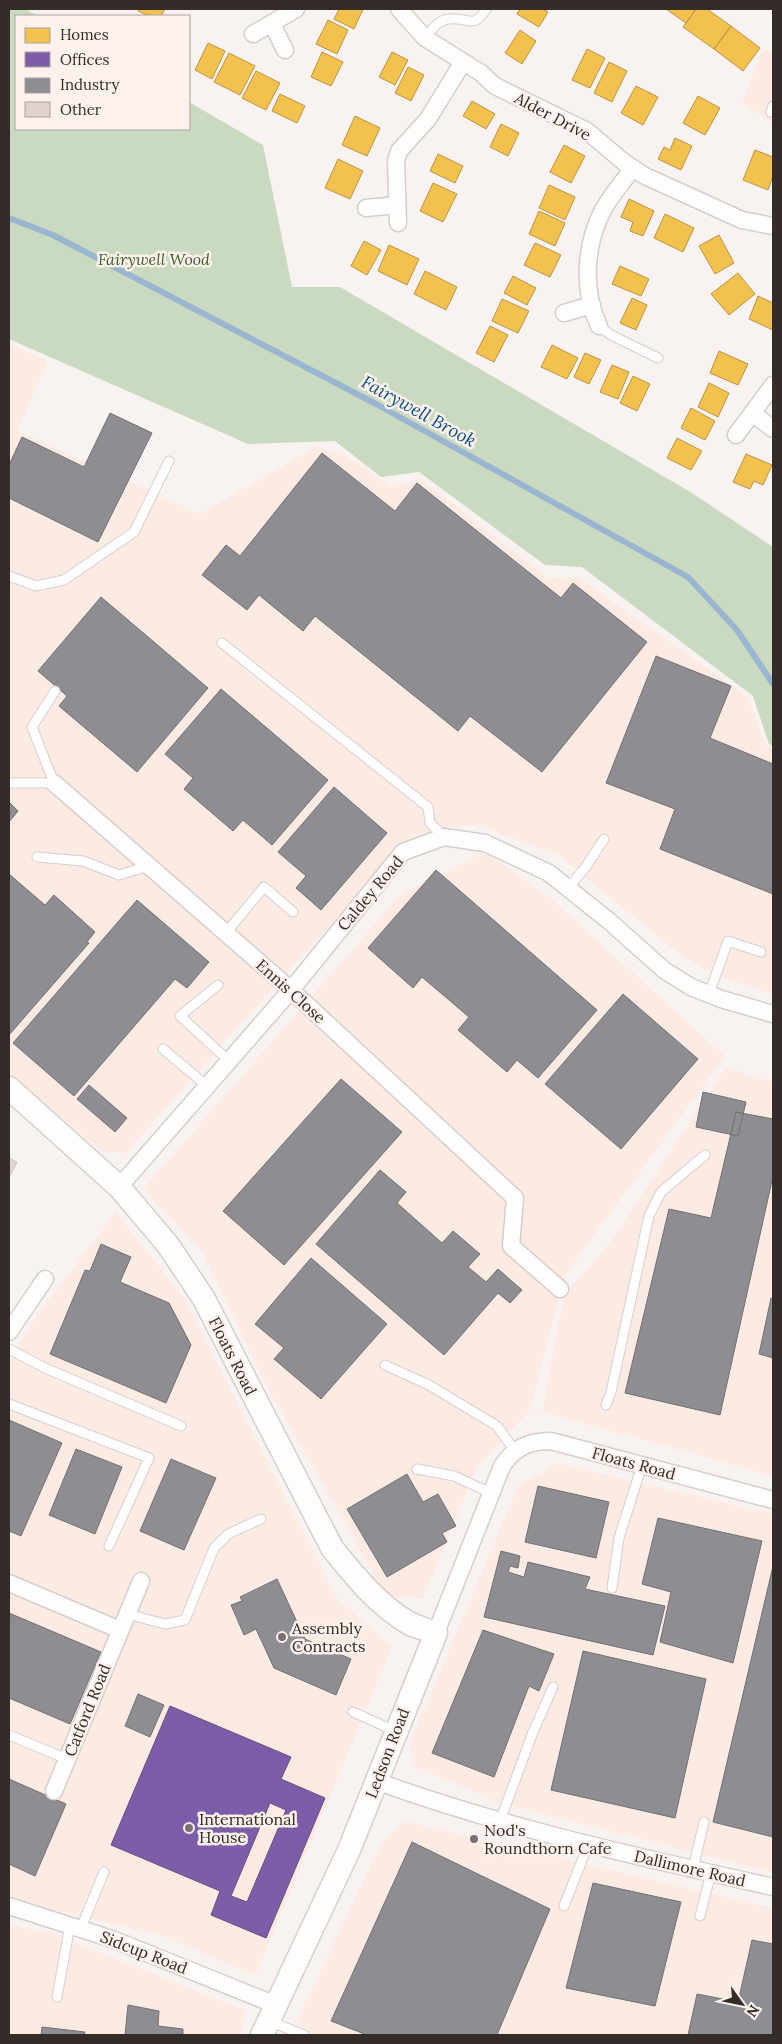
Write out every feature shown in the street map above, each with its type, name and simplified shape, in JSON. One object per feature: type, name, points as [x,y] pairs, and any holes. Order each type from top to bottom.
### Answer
[{"type":"street","points":[[254,34],[296,9]]},
{"type":"street","name":"Alder Drive","points":[[399,9],[425,38],[463,62],[495,86],[587,131],[632,169],[742,220],[773,226]]},
{"type":"street","points":[[272,24],[285,50]]},
{"type":"street","points":[[398,223],[396,161],[399,151],[428,119],[463,62]]},
{"type":"street","points":[[599,326],[592,305],[588,262],[594,233],[603,210],[632,169]]},
{"type":"street","points":[[366,208],[397,205]]},
{"type":"street","points":[[564,313],[592,305]]},
{"type":"street","points":[[736,436],[773,385]]},
{"type":"street","points":[[752,413],[773,429]]},
{"type":"street","name":"Ennis Close","points":[[54,783],[291,990],[515,1198],[511,1246],[560,1289]]},
{"type":"street","name":"Caldey Road","points":[[118,1187],[291,990],[403,852],[444,837],[485,843],[549,873],[664,970],[691,987],[773,1014]]},
{"type":"street","name":"Floats Road","points":[[9,1088],[118,1187],[168,1245],[204,1298],[332,1548],[358,1580],[382,1603],[408,1622],[436,1633]]},
{"type":"street","points":[[9,1332],[44,1279]]},
{"type":"street","name":"Floats Road","points":[[502,1466],[515,1451],[533,1441],[551,1441],[773,1500]]},
{"type":"street","name":"Ledson Road","points":[[269,2020],[348,1850],[502,1466]]},
{"type":"street","name":"Catford Road","points":[[54,1791],[141,1581]]},
{"type":"street","points":[[9,1583],[120,1630]]},
{"type":"street","name":"Dallimore Road","points":[[376,1781],[442,1805],[588,1845],[773,1887]]},
{"type":"street","name":"Sidcup Road","points":[[9,1906],[75,1926],[269,2020]]},
{"type":"lane","points":[[425,38],[436,25],[443,21],[457,18],[468,23],[476,21],[486,9]]},
{"type":"lane","points":[[599,326],[611,335],[658,358]]},
{"type":"lane","points":[[9,576],[36,586],[64,580],[134,532],[169,461]]},
{"type":"lane","points":[[222,643],[428,807],[430,823],[444,837]]},
{"type":"lane","name":"Ennis Close","points":[[54,783],[32,727],[55,691]]},
{"type":"lane","points":[[9,783],[54,783]]},
{"type":"lane","points":[[568,888],[585,868],[604,840]]},
{"type":"lane","points":[[37,857],[83,861],[119,875],[149,866]]},
{"type":"lane","points":[[226,933],[264,888],[293,912]]},
{"type":"lane","points":[[710,994],[728,941],[760,952]]},
{"type":"lane","points":[[218,985],[180,1016],[228,1060]]},
{"type":"lane","points":[[163,1049],[207,1086]]},
{"type":"lane","points":[[606,1405],[611,1392],[649,1216],[661,1192],[705,1155]]},
{"type":"lane","points":[[9,1349],[45,1368],[181,1426]]},
{"type":"lane","points":[[385,1364],[429,1385],[497,1426],[515,1451]]},
{"type":"lane","points":[[9,1404],[148,1458],[109,1546]]},
{"type":"lane","points":[[612,1588],[619,1538],[642,1465]]},
{"type":"lane","points":[[417,1469],[454,1476],[491,1493]]},
{"type":"lane","points":[[127,1614],[165,1624],[185,1620],[214,1548],[228,1534],[261,1519]]},
{"type":"lane","points":[[500,1821],[533,1732],[553,1687]]},
{"type":"lane","points":[[354,1712],[396,1731]]},
{"type":"lane","points":[[9,1735],[67,1759]]},
{"type":"lane","points":[[693,1869],[704,1822]]},
{"type":"lane","points":[[564,1906],[588,1845]]},
{"type":"lane","points":[[56,1997],[75,1926],[104,1872]]},
{"type":"lane","points":[[700,1916],[711,1873]]},
{"type":"lane","points":[[269,2020],[304,2035]]},
{"type":"shaded area","points":[[763,49],[773,51],[773,123],[742,103]]},
{"type":"shaded area","points":[[9,344],[48,361],[17,431],[200,514],[316,447],[342,453],[391,487],[420,478],[548,578],[578,577],[748,697],[765,745],[773,749],[773,995],[706,971],[669,946],[559,856],[477,825],[452,827],[416,836],[307,950],[126,1153],[103,1152],[9,1074]]},
{"type":"shaded area","points":[[485,852],[548,896],[725,1056],[565,1275],[529,1412],[477,1467],[423,1598],[386,1596],[270,1392],[202,1252],[143,1189],[402,893]]},
{"type":"shaded area","points":[[726,1067],[773,1082],[773,1476],[542,1412],[564,1296],[612,1240]]},
{"type":"shaded area","points":[[116,1212],[184,1298],[337,1598],[392,1647],[255,1976],[166,1937],[9,1899],[9,1361],[33,1321]]},
{"type":"shaded area","points":[[557,1463],[773,1514],[773,1873],[501,1803],[416,1767],[409,1746],[518,1486]]},
{"type":"shaded area","points":[[404,1821],[773,1908],[773,2035],[290,2035],[382,1842]]},
{"type":"shaded area","points":[[9,1926],[48,1931],[247,2011],[239,2035],[9,2035]]},
{"type":"green space","name":"Fairywell Wood","points":[[9,9],[25,9],[36,15],[15,15],[15,130],[190,130],[190,103],[263,145],[292,287],[340,287],[692,493],[773,547],[773,746],[769,744],[753,696],[582,567],[545,565],[419,472],[381,477],[335,441],[248,444],[9,339]]},
{"type":"building: Homes","points":[[139,9],[165,9],[162,15],[147,15],[138,11]]},
{"type":"building: Homes","points":[[339,9],[363,9],[354,29],[334,19]]},
{"type":"building: Homes","points":[[520,9],[543,9],[548,12],[539,27],[517,14]]},
{"type":"building: Homes","points":[[666,9],[696,9],[686,23]]},
{"type":"building: Homes","points":[[696,9],[707,9],[731,26],[714,49],[683,27]]},
{"type":"building: Homes","points":[[328,20],[348,30],[337,54],[316,44]]},
{"type":"building: Homes","points":[[731,26],[760,48],[743,71],[714,49]]},
{"type":"building: Homes","points":[[520,30],[536,41],[522,64],[505,53]]},
{"type":"building: Homes","points":[[208,43],[225,51],[212,79],[195,70]]},
{"type":"building: Homes","points":[[587,49],[605,58],[590,88],[572,80]]},
{"type":"building: Homes","points":[[322,52],[343,62],[331,86],[311,77]]},
{"type":"building: Homes","points":[[392,52],[408,60],[395,85],[379,77]]},
{"type":"building: Homes","points":[[229,53],[255,66],[240,95],[214,82]]},
{"type":"building: Homes","points":[[609,62],[627,71],[612,102],[594,93]]},
{"type":"building: Homes","points":[[408,67],[424,75],[411,101],[395,93]]},
{"type":"building: Homes","points":[[256,71],[280,83],[266,110],[242,98]]},
{"type":"building: Homes","points":[[636,86],[658,97],[643,125],[621,113]]},
{"type":"building: Homes","points":[[280,94],[305,106],[297,123],[272,111]]},
{"type":"building: Homes","points":[[698,96],[720,108],[705,135],[683,123]]},
{"type":"building: Homes","points":[[472,101],[495,114],[486,129],[463,116]]},
{"type":"building: Homes","points":[[355,116],[380,128],[367,156],[342,145]]},
{"type":"building: Homes","points":[[501,124],[519,133],[508,156],[490,147]]},
{"type":"building: Homes","points":[[675,138],[692,146],[681,170],[658,159],[664,147],[670,150]]},
{"type":"building: Homes","points":[[564,145],[585,156],[571,183],[550,172]]},
{"type":"building: Homes","points":[[755,150],[773,157],[773,176],[768,190],[743,180]]},
{"type":"building: Homes","points":[[438,154],[463,166],[455,183],[430,171]]},
{"type":"building: Homes","points":[[338,159],[363,171],[350,199],[325,188]]},
{"type":"building: Homes","points":[[433,183],[457,194],[443,222],[420,211]]},
{"type":"building: Homes","points":[[549,185],[575,197],[565,220],[539,208]]},
{"type":"building: Homes","points":[[629,199],[654,211],[643,236],[630,231],[633,222],[621,217]]},
{"type":"building: Homes","points":[[539,211],[565,223],[555,246],[529,234]]},
{"type":"building: Homes","points":[[665,214],[694,228],[683,252],[654,238]]},
{"type":"building: Homes","points":[[719,235],[734,263],[715,274],[699,246]]},
{"type":"building: Homes","points":[[364,241],[381,250],[367,275],[351,266]]},
{"type":"building: Homes","points":[[535,243],[561,255],[550,277],[524,265]]},
{"type":"building: Homes","points":[[389,245],[419,259],[407,285],[378,271]]},
{"type":"building: Homes","points":[[620,266],[649,279],[641,296],[612,284]]},
{"type":"building: Homes","points":[[425,271],[457,287],[446,310],[414,294]]},
{"type":"building: Homes","points":[[738,273],[755,294],[729,315],[711,294]]},
{"type":"building: Homes","points":[[513,276],[536,288],[527,305],[504,293]]},
{"type":"building: Homes","points":[[758,296],[773,303],[773,330],[749,319]]},
{"type":"building: Homes","points":[[632,298],[647,305],[636,330],[620,323]]},
{"type":"building: Homes","points":[[502,299],[529,311],[518,333],[492,321]]},
{"type":"building: Homes","points":[[490,326],[508,335],[494,362],[476,353]]},
{"type":"building: Homes","points":[[552,345],[578,358],[567,379],[541,367]]},
{"type":"building: Homes","points":[[719,351],[748,364],[738,385],[710,373]]},
{"type":"building: Homes","points":[[585,353],[601,360],[589,384],[574,377]]},
{"type":"building: Homes","points":[[612,365],[629,372],[618,399],[600,392]]},
{"type":"building: Homes","points":[[633,376],[650,384],[637,411],[620,403]]},
{"type":"building: Homes","points":[[709,383],[729,393],[718,417],[698,407]]},
{"type":"building: Homes","points":[[691,408],[715,421],[705,440],[681,428]]},
{"type":"building: Homes","points":[[677,438],[702,451],[691,470],[667,458]]},
{"type":"building: Homes","points":[[746,454],[772,465],[763,485],[754,481],[750,489],[733,482]]},
{"type":"building: Offices","name":"International House","points":[[170,1706],[291,1757],[281,1779],[325,1798],[266,1938],[211,1915],[220,1891],[111,1845]],"holes":[[[270,1803],[286,1810],[247,1902],[231,1896]]]},
{"type":"building: Industry","points":[[110,413],[152,433],[98,542],[9,498],[9,465],[22,437],[84,467]]},
{"type":"building: Industry","points":[[322,453],[395,511],[417,483],[561,598],[573,583],[647,642],[542,772],[470,716],[458,731],[315,616],[303,631],[259,595],[247,610],[202,575],[226,545],[240,556]]},
{"type":"building: Industry","points":[[101,597],[208,688],[137,772],[59,706],[67,696],[38,671]]},
{"type":"building: Industry","points":[[656,656],[731,686],[710,738],[773,764],[773,894],[660,849],[675,809],[606,783]]},
{"type":"building: Industry","points":[[221,689],[328,780],[272,845],[243,820],[233,831],[184,789],[193,778],[165,754]]},
{"type":"building: Industry","points":[[334,787],[387,833],[321,910],[296,888],[306,876],[278,852]]},
{"type":"building: Industry","points":[[9,802],[18,811],[9,822]]},
{"type":"building: Industry","points":[[436,870],[597,1010],[538,1078],[517,1060],[507,1072],[458,1030],[469,1017],[422,977],[413,988],[368,948]]},
{"type":"building: Industry","points":[[9,874],[45,905],[54,895],[95,932],[87,942],[89,943],[9,1035]]},
{"type":"building: Industry","points":[[137,900],[209,962],[187,988],[175,979],[74,1096],[13,1043]]},
{"type":"building: Industry","points":[[623,994],[698,1059],[621,1149],[545,1084]]},
{"type":"building: Industry","points":[[341,1079],[402,1132],[284,1265],[223,1211]]},
{"type":"building: Industry","points":[[89,1085],[127,1118],[115,1132],[77,1099]]},
{"type":"building: Industry","points":[[703,1092],[746,1102],[738,1136],[696,1127]]},
{"type":"building: Industry","points":[[736,1112],[773,1119],[773,1176],[720,1415],[625,1393],[669,1209],[711,1218]]},
{"type":"building: Industry","points":[[380,1170],[406,1192],[397,1203],[442,1243],[453,1231],[480,1254],[468,1267],[486,1282],[498,1269],[522,1290],[510,1303],[498,1293],[444,1355],[316,1244]]},
{"type":"building: Industry","points":[[101,1244],[131,1257],[120,1282],[169,1303],[191,1345],[166,1403],[50,1354],[85,1270],[90,1271]]},
{"type":"building: Industry","points":[[311,1258],[387,1324],[321,1399],[274,1359],[284,1348],[255,1324]]},
{"type":"building: Industry","points":[[771,1298],[773,1299],[773,1358],[759,1354]]},
{"type":"building: Industry","points":[[9,1420],[62,1443],[21,1536],[9,1531]]},
{"type":"building: Industry","points":[[76,1449],[122,1467],[95,1534],[49,1515]]},
{"type":"building: Industry","points":[[171,1459],[216,1478],[184,1550],[140,1531]]},
{"type":"building: Industry","points":[[407,1474],[423,1502],[438,1494],[456,1526],[442,1533],[447,1542],[387,1577],[347,1509]]},
{"type":"building: Industry","points":[[538,1486],[609,1502],[596,1558],[525,1542]]},
{"type":"building: Industry","points":[[658,1518],[762,1541],[733,1663],[660,1642],[671,1592],[642,1584]]},
{"type":"building: Industry","points":[[501,1551],[520,1556],[518,1568],[510,1566],[508,1572],[524,1577],[528,1562],[590,1577],[585,1589],[665,1606],[653,1655],[484,1617]]},
{"type":"building: Industry","points":[[773,1566],[773,1837],[713,1822]]},
{"type":"building: Industry","name":"Assembly Contracts","points":[[277,1579],[305,1639],[351,1659],[336,1695],[274,1668],[256,1629],[244,1635],[231,1605],[242,1601],[240,1597]]},
{"type":"building: Industry","points":[[9,1613],[101,1652],[70,1724],[9,1698]]},
{"type":"building: Industry","points":[[483,1630],[554,1654],[539,1691],[529,1686],[494,1777],[432,1753]]},
{"type":"building: Industry","points":[[583,1651],[706,1679],[675,1818],[551,1790]]},
{"type":"building: Industry","points":[[138,1694],[164,1705],[150,1737],[125,1726]]},
{"type":"building: Industry","points":[[9,1779],[66,1804],[35,1876],[9,1864]]},
{"type":"building: Industry","points":[[412,1842],[550,1909],[497,2035],[367,2035],[331,2021]]},
{"type":"building: Industry","points":[[593,1883],[681,1902],[655,2006],[566,1988]]},
{"type":"building: Industry","points":[[752,1940],[773,1944],[773,2035],[688,2035],[697,1994],[738,2002]]},
{"type":"building: Industry","points":[[128,2005],[159,2011],[158,2026],[183,2029],[183,2035],[125,2035]]},
{"type":"building: Industry","points":[[42,2027],[85,2032],[84,2035],[41,2035]]},
{"type":"building: Other","points":[[9,1158],[17,1162],[9,1178]]},
{"type":"waterway","name":"Fairywell Brook","points":[[9,218],[53,235],[376,404],[688,577],[737,630],[773,684]]},
{"type":"place","name":"Assembly Contracts","points":[[282,1637]]},
{"type":"place","name":"International House","points":[[189,1828]]},
{"type":"place","name":"Nod's Roundthorn Cafe","points":[[474,1839]]}]
